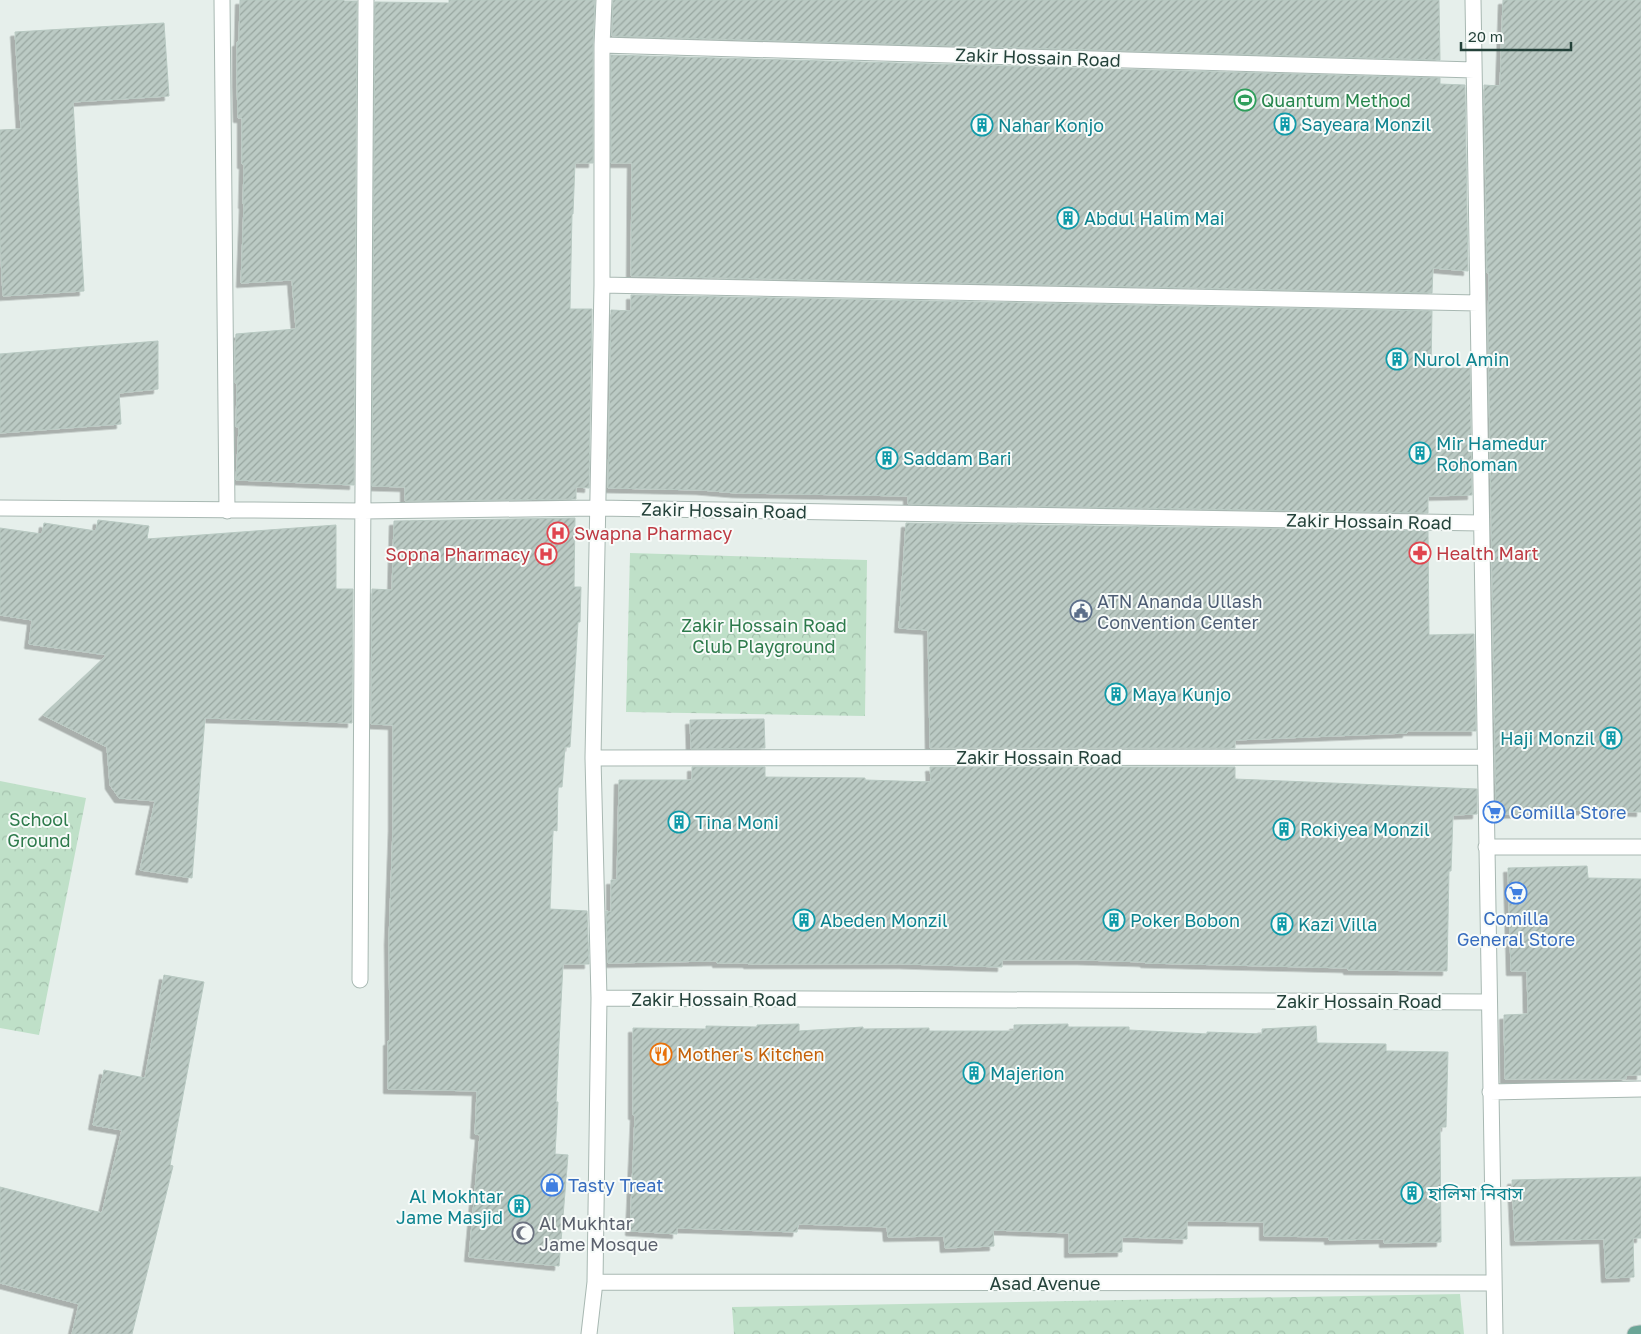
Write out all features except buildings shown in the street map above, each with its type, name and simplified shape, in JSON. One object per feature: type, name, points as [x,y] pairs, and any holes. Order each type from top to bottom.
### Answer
[{"type":"main road","points":[[1635,1334],[1641,1333]]},
{"type":"street","points":[[222,0],[227,511]]},
{"type":"street","points":[[360,980],[366,0]]},
{"type":"street","points":[[589,1334],[596,1282],[599,998],[593,758],[602,284],[602,45],[604,0]]},
{"type":"street","points":[[1473,0],[1495,1334]]},
{"type":"street","name":"Zakir Hossain Road","points":[[602,45],[1474,70]]},
{"type":"street","points":[[602,284],[1478,303]]},
{"type":"street","name":"Zakir Hossain Road","points":[[0,508],[227,511],[597,508],[1481,523]]},
{"type":"street","name":"Zakir Hossain Road","points":[[593,758],[1485,757]]},
{"type":"street","points":[[1486,847],[1641,847]]},
{"type":"street","name":"Zakir Hossain Road","points":[[599,998],[1489,1002]]},
{"type":"street","points":[[1490,1092],[1641,1089]]},
{"type":"street","name":"Asad Avenue","points":[[596,1282],[1494,1283]]},
{"type":"green space","name":"Zakir Hossain Road Club Playground","points":[[630,553],[867,560],[865,716],[626,712]]},
{"type":"green space","name":"School Ground","points":[[0,781],[86,798],[39,1035],[0,1028]]},
{"type":"green space","points":[[1460,1294],[1464,1334],[734,1334],[732,1307]]},
{"type":"place","name":"Quantum Method","points":[[1245,100]]},
{"type":"place","name":"Sayeara Monzil","points":[[1285,124]]},
{"type":"place","name":"Nahar Konjo","points":[[982,125]]},
{"type":"place","name":"Abdul Halim Mai","points":[[1068,218]]},
{"type":"place","name":"Nurol Amin","points":[[1397,359]]},
{"type":"place","name":"Mir Hamedur Rohoman","points":[[1420,453]]},
{"type":"place","name":"Saddam Bari","points":[[887,458]]},
{"type":"place","name":"Swapna Pharmacy","points":[[558,533]]},
{"type":"place","name":"Health Mart","points":[[1420,553]]},
{"type":"place","name":"Sopna Pharmacy","points":[[546,554]]},
{"type":"place","name":"ATN Ananda Ullash Convention Center","points":[[1081,611]]},
{"type":"place","name":"Maya Kunjo","points":[[1116,694]]},
{"type":"place","name":"Haji Monzil","points":[[1611,738]]},
{"type":"place","name":"Comilla Store","points":[[1494,812]]},
{"type":"place","name":"Tina Moni","points":[[679,822]]},
{"type":"place","name":"Rokiyea Monzil","points":[[1284,829]]},
{"type":"place","name":"Comilla General Store","points":[[1516,893]]},
{"type":"place","name":"Abeden Monzil","points":[[804,920]]},
{"type":"place","name":"Poker Bobon","points":[[1114,920]]},
{"type":"place","name":"Kazi Villa","points":[[1282,924]]},
{"type":"place","name":"Mother's Kitchen","points":[[661,1054]]},
{"type":"place","name":"Majerion","points":[[974,1073]]},
{"type":"place","name":"Tasty Treat","points":[[552,1185]]},
{"type":"place","name":"হালিমা নিবাস","points":[[1412,1193]]},
{"type":"place","name":"Al Mokhtar Jame Masjid","points":[[519,1206]]},
{"type":"place","name":"Al Mukhtar Jame Mosque","points":[[523,1233]]}]
